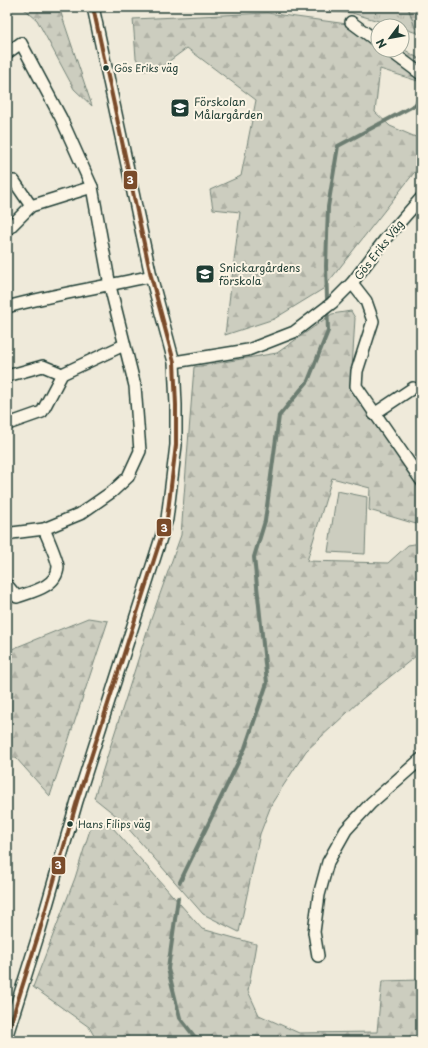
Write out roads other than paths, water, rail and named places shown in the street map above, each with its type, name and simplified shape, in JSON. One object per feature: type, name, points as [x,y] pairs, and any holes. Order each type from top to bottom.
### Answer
[{"type":"street","points":[[7,1035],[39,933],[77,802],[167,519],[176,445],[174,362],[142,235],[93,7]]},
{"type":"street","points":[[351,22],[370,36]]},
{"type":"street","points":[[7,53],[20,43],[61,118],[92,187],[110,286],[124,345],[136,386],[140,451],[128,477],[113,491],[80,514],[44,528],[12,533],[7,537]]},
{"type":"street","points":[[400,58],[421,74]]},
{"type":"street","points":[[7,181],[14,181],[31,206]]},
{"type":"street","points":[[7,230],[31,206],[92,187]]},
{"type":"street","name":"Gös Eriks Väg","points":[[174,362],[248,350],[294,332],[332,303],[352,283],[386,238],[421,198]]},
{"type":"street","points":[[7,307],[33,299],[110,286],[152,276]]},
{"type":"street","name":"Gös Eriks Väg","points":[[352,283],[366,301],[373,321],[357,371],[356,386],[374,414],[421,479]]},
{"type":"street","points":[[7,418],[8,424],[42,412],[62,374],[124,345]]},
{"type":"street","points":[[7,376],[43,366],[62,374]]},
{"type":"street","points":[[374,414],[413,388]]},
{"type":"street","points":[[7,585],[17,596],[43,588],[53,580],[58,567],[44,528]]},
{"type":"street","points":[[318,956],[314,932],[319,895],[328,862],[346,830],[371,803],[421,759]]},
{"type":"waterway","points":[[180,882],[245,748],[267,683],[254,557],[265,521],[279,416],[308,381],[328,331],[326,266],[328,207],[338,146],[415,105],[421,96]]},
{"type":"waterway","points":[[178,898],[168,969],[180,1018],[194,1036],[206,1041]]},
{"type":"place","name":"Gös Eriks väg","points":[[106,68]]},
{"type":"place","name":"Förskolan Målargården","points":[[180,108]]},
{"type":"place","name":"Snickargårdens förskola","points":[[205,274]]},
{"type":"place","name":"Hans Filips väg","points":[[70,824]]}]
